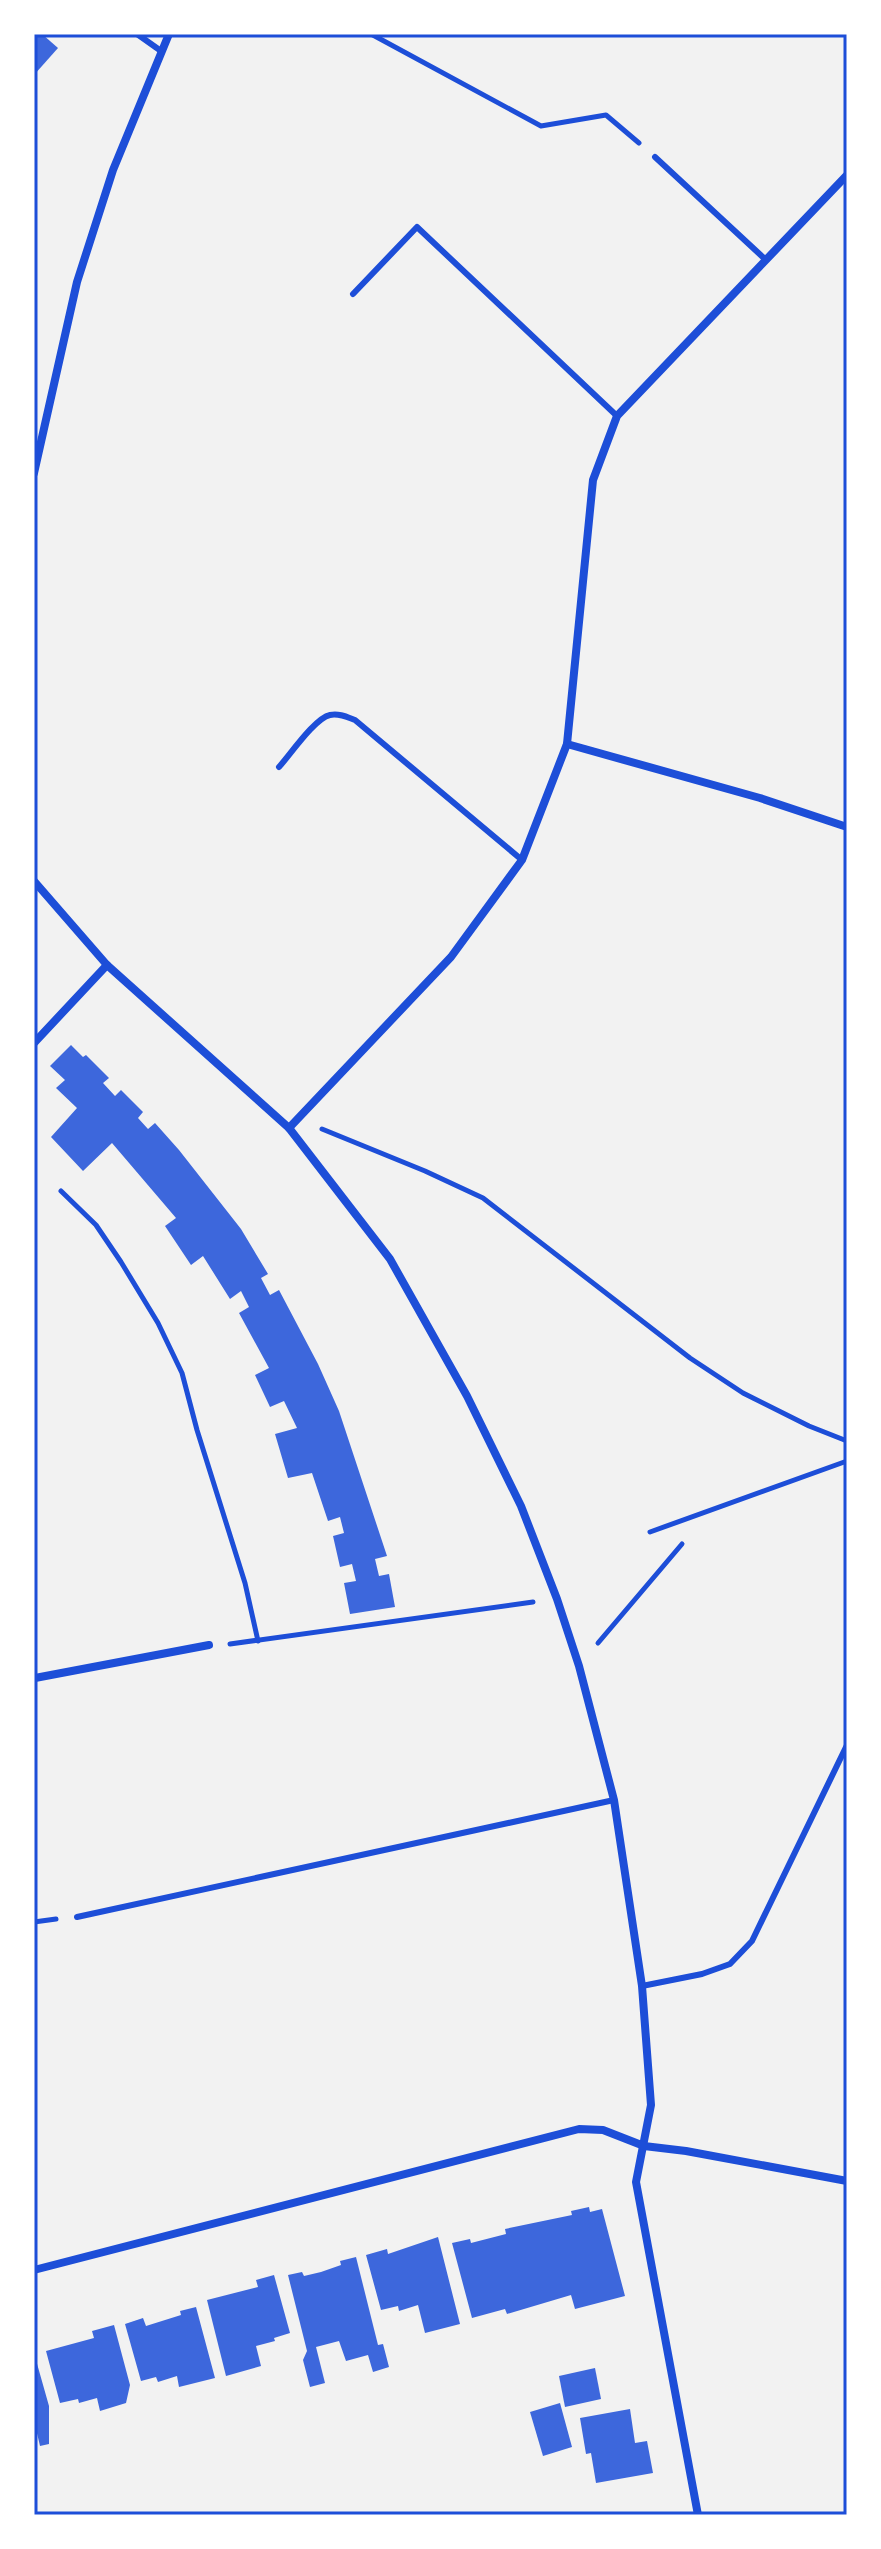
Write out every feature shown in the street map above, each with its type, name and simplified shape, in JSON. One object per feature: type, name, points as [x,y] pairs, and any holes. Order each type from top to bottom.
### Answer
[{"type":"street","points":[[34,473],[77,282],[113,170],[169,34]]},
{"type":"street","points":[[289,1128],[451,957],[522,860],[567,744],[593,480],[617,416],[847,175]]},
{"type":"street","points":[[567,744],[760,798],[847,827]]},
{"type":"street","points":[[34,881],[107,965],[289,1128],[397,1273],[487,1437],[521,1506],[579,1666],[614,1800],[642,1986],[651,2105],[636,2182],[698,2515]]},
{"type":"street","points":[[34,1043],[107,965]]},
{"type":"street","points":[[34,1676],[209,1645]]},
{"type":"street","points":[[34,2270],[579,2129],[603,2130],[644,2146],[847,2181]]},
{"type":"lane","points":[[137,34],[161,51]]},
{"type":"lane","points":[[655,157],[766,260]]},
{"type":"lane","points":[[353,294],[417,227],[617,416]]},
{"type":"lane","points":[[279,767],[317,723],[328,715],[342,715],[355,720],[522,860]]},
{"type":"lane","points":[[642,1986],[702,1974],[730,1964],[752,1941],[847,1745]]},
{"type":"lane","points":[[77,1917],[614,1800]]},
{"type":"path","points":[[371,34],[541,126],[606,115],[655,157]]},
{"type":"path","points":[[289,1128],[327,1130],[483,1198],[690,1358],[743,1393],[847,1441]]},
{"type":"path","points":[[61,1191],[96,1225],[121,1262],[158,1323],[182,1373],[245,1583],[258,1641]]},
{"type":"path","points":[[650,1532],[847,1461]]},
{"type":"path","points":[[579,1666],[682,1544]]},
{"type":"path","points":[[209,1645],[258,1641],[557,1599]]},
{"type":"building","points":[[34,34],[42,34],[58,48],[34,75]]},
{"type":"building","points":[[71,1045],[109,1078],[103,1083],[115,1096],[121,1090],[143,1112],[138,1118],[148,1129],[155,1123],[179,1150],[241,1229],[268,1274],[261,1278],[270,1295],[279,1290],[339,1411],[387,1556],[375,1559],[379,1576],[389,1574],[395,1607],[350,1614],[344,1583],[356,1581],[352,1564],[340,1567],[333,1536],[344,1533],[340,1517],[328,1521],[312,1473],[288,1478],[275,1434],[297,1428],[284,1401],[270,1407],[255,1375],[269,1368],[239,1313],[249,1307],[241,1291],[230,1299],[203,1256],[191,1265],[165,1226],[176,1218],[112,1143],[83,1171],[51,1137],[77,1108],[56,1088],[65,1080],[50,1066]]},
{"type":"building","points":[[589,2207],[590,2212],[602,2209],[625,2296],[575,2309],[571,2295],[507,2314],[505,2309],[472,2318],[452,2243],[470,2239],[471,2243],[506,2234],[505,2229],[572,2215],[571,2211]]},
{"type":"building","points":[[438,2237],[460,2324],[425,2333],[418,2305],[399,2311],[398,2306],[381,2310],[366,2255],[387,2249],[388,2254]]},
{"type":"building","points":[[356,2257],[378,2345],[383,2344],[389,2367],[373,2372],[368,2355],[346,2361],[339,2341],[316,2347],[325,2383],[310,2387],[303,2360],[307,2351],[288,2275],[302,2272],[304,2276],[321,2272],[341,2265],[340,2261]]},
{"type":"building","points":[[274,2275],[290,2333],[256,2346],[261,2366],[226,2376],[207,2300],[258,2287],[256,2280]]},
{"type":"building","points":[[196,2307],[215,2378],[179,2387],[177,2376],[158,2382],[156,2377],[141,2381],[125,2324],[143,2318],[146,2326]]},
{"type":"building","points":[[114,2325],[130,2385],[126,2403],[100,2411],[97,2398],[79,2403],[78,2399],[60,2403],[46,2351],[94,2338],[92,2331]]},
{"type":"building","points":[[34,2353],[49,2406],[49,2444],[40,2446],[34,2430]]},
{"type":"building","points":[[595,2368],[601,2399],[565,2407],[559,2376]]},
{"type":"building","points":[[560,2403],[572,2447],[543,2456],[530,2412]]},
{"type":"building","points":[[630,2409],[635,2443],[647,2441],[653,2473],[596,2483],[591,2453],[586,2454],[580,2418]]}]
